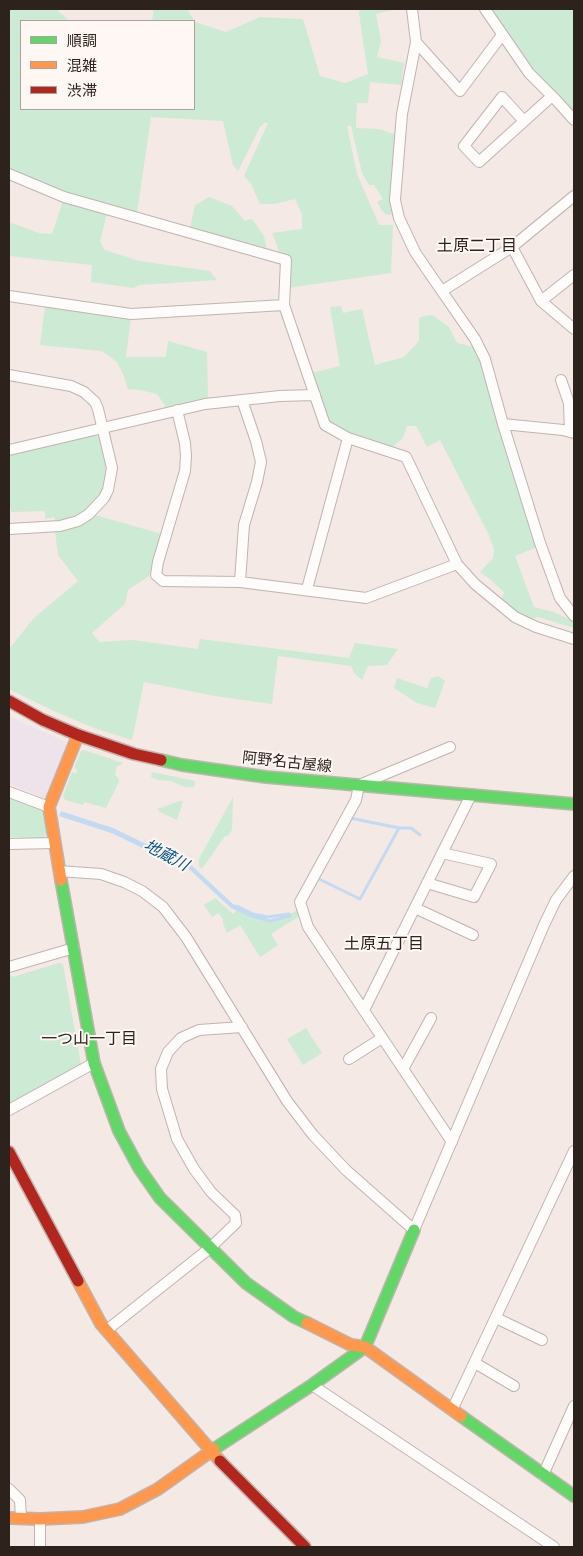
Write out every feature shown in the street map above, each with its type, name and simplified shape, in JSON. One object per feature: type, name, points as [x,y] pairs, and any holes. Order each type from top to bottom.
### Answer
[{"type":"street","points":[[412,9],[416,42],[402,114],[395,200],[399,218],[415,252],[475,339],[485,360],[540,543],[560,598],[574,616]]},
{"type":"street","points":[[485,9],[528,73],[574,120]]},
{"type":"street","points":[[416,42],[460,91],[502,35]]},
{"type":"street","points":[[524,120],[502,97],[464,146],[479,162],[552,96]]},
{"type":"street","points":[[9,174],[64,197],[286,260],[284,305],[324,425],[348,438],[406,458],[456,564],[480,589],[515,617],[536,627],[574,639]]},
{"type":"street","points":[[442,291],[512,247],[574,196]]},
{"type":"street","points":[[512,247],[541,301],[574,329]]},
{"type":"street","points":[[541,301],[574,274]]},
{"type":"street","points":[[9,296],[131,314],[284,305]]},
{"type":"street","points":[[9,375],[71,386],[84,392],[98,409],[112,468],[108,490],[89,514],[69,524],[60,526],[9,529]]},
{"type":"street","points":[[503,424],[572,433],[569,402],[561,380]]},
{"type":"street","points":[[9,450],[205,404],[314,395]]},
{"type":"street","points":[[240,582],[244,524],[261,462],[256,440],[242,400]]},
{"type":"street","points":[[177,410],[186,456],[185,471],[158,562],[156,575],[164,581],[240,582],[366,598],[456,564]]},
{"type":"street","points":[[307,590],[348,438]]},
{"type":"street","name":"阿野名古屋線","points":[[9,702],[43,720],[78,735],[134,754],[182,765],[256,776],[574,804]]},
{"type":"street","points":[[78,735],[49,808],[94,1063],[119,1131],[138,1168],[160,1198],[246,1283],[294,1317],[351,1345],[365,1347],[574,1496]]},
{"type":"street","points":[[450,747],[359,785],[356,800],[300,902],[308,927],[452,1142]]},
{"type":"street","points":[[9,792],[49,808]]},
{"type":"street","points":[[364,1010],[471,795]]},
{"type":"street","points":[[9,844],[54,843]]},
{"type":"street","points":[[427,883],[474,897],[491,864],[442,853]]},
{"type":"street","points":[[59,871],[101,874],[142,891],[163,907],[186,937],[287,1101],[313,1135],[346,1170],[414,1230]]},
{"type":"street","points":[[9,1518],[83,1517],[120,1508],[158,1489],[365,1347],[544,925],[556,900],[574,876]]},
{"type":"street","points":[[415,908],[473,935]]},
{"type":"street","points":[[9,967],[74,948]]},
{"type":"street","points":[[403,1069],[431,1018]]},
{"type":"street","points":[[107,1330],[210,1248],[236,1223],[235,1215],[211,1192],[194,1170],[176,1139],[162,1089],[161,1069],[168,1052],[181,1038],[200,1030],[242,1027]]},
{"type":"street","points":[[348,1059],[382,1038]]},
{"type":"street","points":[[9,1110],[94,1063]]},
{"type":"street","points":[[452,1410],[574,1151]]},
{"type":"street","points":[[9,1152],[101,1324],[211,1451],[305,1547]]},
{"type":"street","points":[[496,1318],[542,1340]]},
{"type":"street","points":[[475,1363],[514,1386]]},
{"type":"street","points":[[312,1385],[554,1547]]},
{"type":"street","points":[[543,1475],[574,1406]]},
{"type":"street","points":[[9,1489],[20,1500],[21,1518]]},
{"type":"street","points":[[40,1519],[40,1547]]},
{"type":"shaded area","points":[[9,716],[65,742],[67,746],[47,796],[43,798],[9,783]]},
{"type":"green space","points":[[9,9],[56,9],[69,20],[20,20],[20,110],[195,110],[195,22],[226,32],[260,17],[303,19],[320,76],[345,83],[368,74],[360,9],[397,9],[376,14],[381,41],[377,57],[404,63],[401,85],[370,82],[368,103],[357,103],[356,125],[356,128],[379,129],[397,135],[390,194],[393,212],[391,215],[383,212],[377,202],[383,199],[374,185],[369,185],[362,173],[351,126],[347,126],[357,174],[379,225],[393,225],[391,273],[288,288],[290,256],[279,253],[272,233],[302,229],[302,215],[295,199],[274,204],[260,204],[251,184],[244,176],[268,123],[264,123],[260,127],[238,171],[233,165],[223,121],[151,117],[137,213],[65,192],[9,169]]},
{"type":"green space","points":[[154,9],[187,9],[194,20],[152,20]]},
{"type":"green space","points":[[492,9],[574,9],[574,112],[535,71]]},
{"type":"green space","points":[[209,197],[232,206],[245,221],[253,220],[264,236],[267,250],[190,228],[195,205]]},
{"type":"green space","points":[[63,201],[107,213],[100,242],[105,250],[139,261],[210,271],[217,280],[139,285],[134,288],[91,282],[92,265],[9,256],[9,222],[39,233],[52,234]]},
{"type":"green space","points":[[341,306],[343,313],[362,309],[375,365],[404,357],[419,341],[419,318],[425,316],[432,315],[449,327],[457,343],[474,347],[480,360],[507,456],[537,547],[515,556],[534,607],[554,612],[574,622],[574,628],[538,617],[529,620],[518,614],[501,601],[504,592],[480,572],[493,558],[494,549],[488,533],[440,440],[427,447],[416,426],[407,426],[403,438],[391,448],[350,435],[327,422],[311,373],[340,366],[330,307]]},
{"type":"green space","points":[[45,307],[131,317],[126,357],[166,357],[168,341],[207,352],[208,399],[166,407],[157,394],[128,389],[117,362],[101,351],[40,345]]},
{"type":"green space","points":[[96,435],[102,440],[107,467],[106,478],[98,498],[84,514],[70,519],[55,521],[54,517],[45,519],[45,511],[11,512],[11,508],[9,508],[9,455]]},
{"type":"green space","points":[[95,515],[162,534],[149,576],[128,590],[125,604],[92,633],[99,642],[132,640],[198,649],[200,639],[349,658],[355,643],[398,649],[387,665],[368,666],[362,680],[354,673],[351,666],[278,656],[272,704],[215,696],[144,682],[132,740],[94,728],[56,712],[9,689],[9,649],[34,618],[78,581],[58,555],[55,532],[84,524]]},
{"type":"green space","points":[[438,676],[445,681],[435,708],[417,703],[394,688],[397,678],[427,688],[431,678]]},
{"type":"green space","points":[[84,750],[123,763],[117,766],[115,775],[119,782],[106,808],[84,802],[83,805],[65,800],[63,796],[72,772],[76,774],[77,769],[74,768],[81,751]]},
{"type":"green space","points":[[152,772],[195,781],[194,787],[185,787],[171,781],[158,780],[151,777]]},
{"type":"green space","points":[[9,796],[44,811],[47,833],[43,838],[9,837]]},
{"type":"green space","points":[[233,797],[232,830],[228,836],[225,836],[202,869],[199,866],[199,859]]},
{"type":"green space","points":[[183,801],[177,820],[157,809]]},
{"type":"green space","points":[[215,898],[233,914],[238,909],[252,916],[270,921],[289,916],[289,914],[299,910],[301,915],[271,934],[278,945],[260,957],[240,925],[227,933],[223,919],[218,913],[212,917],[204,905]]},
{"type":"green space","points":[[59,963],[63,964],[81,1065],[9,1104],[9,975],[13,977]]},
{"type":"green space","points":[[306,1028],[322,1053],[303,1065],[287,1039]]},
{"type":"waterway","name":"地蔵川","points":[[62,813],[114,830],[189,865],[233,906],[253,914],[268,917],[289,914],[290,916],[270,921],[252,916],[232,907],[189,867],[186,868],[113,832],[61,815],[62,813]]},
{"type":"waterway","points":[[350,818],[399,828]]},
{"type":"waterway","name":"地蔵川","points":[[317,878],[360,899],[399,828],[411,828],[420,835]]},
{"type":"traffic: fast","points":[[161,760],[182,765],[266,777],[574,804]]},
{"type":"traffic: fast","points":[[61,880],[94,1063],[119,1131],[139,1168],[160,1198],[246,1283],[294,1317],[307,1323]]},
{"type":"traffic: fast","points":[[214,1449],[312,1385],[365,1347],[414,1230]]},
{"type":"traffic: fast","points":[[461,1416],[574,1496]]},
{"type":"traffic: slow","points":[[61,880],[49,807],[78,735]]},
{"type":"traffic: slow","points":[[78,1281],[101,1324],[220,1461]]},
{"type":"traffic: slow","points":[[307,1323],[351,1345],[365,1347],[461,1416]]},
{"type":"traffic: slow","points":[[9,1518],[83,1517],[120,1509],[158,1489],[214,1449]]},
{"type":"traffic: jam","points":[[9,701],[43,720],[78,735],[134,754],[161,760]]},
{"type":"traffic: jam","points":[[9,1152],[78,1281]]},
{"type":"traffic: jam","points":[[220,1461],[305,1547]]},
{"type":"district","name":"土原二丁目","points":[[477,247]]},
{"type":"district","name":"土原五丁目","points":[[384,945]]},
{"type":"district","name":"一つ山一丁目","points":[[89,1040]]}]
